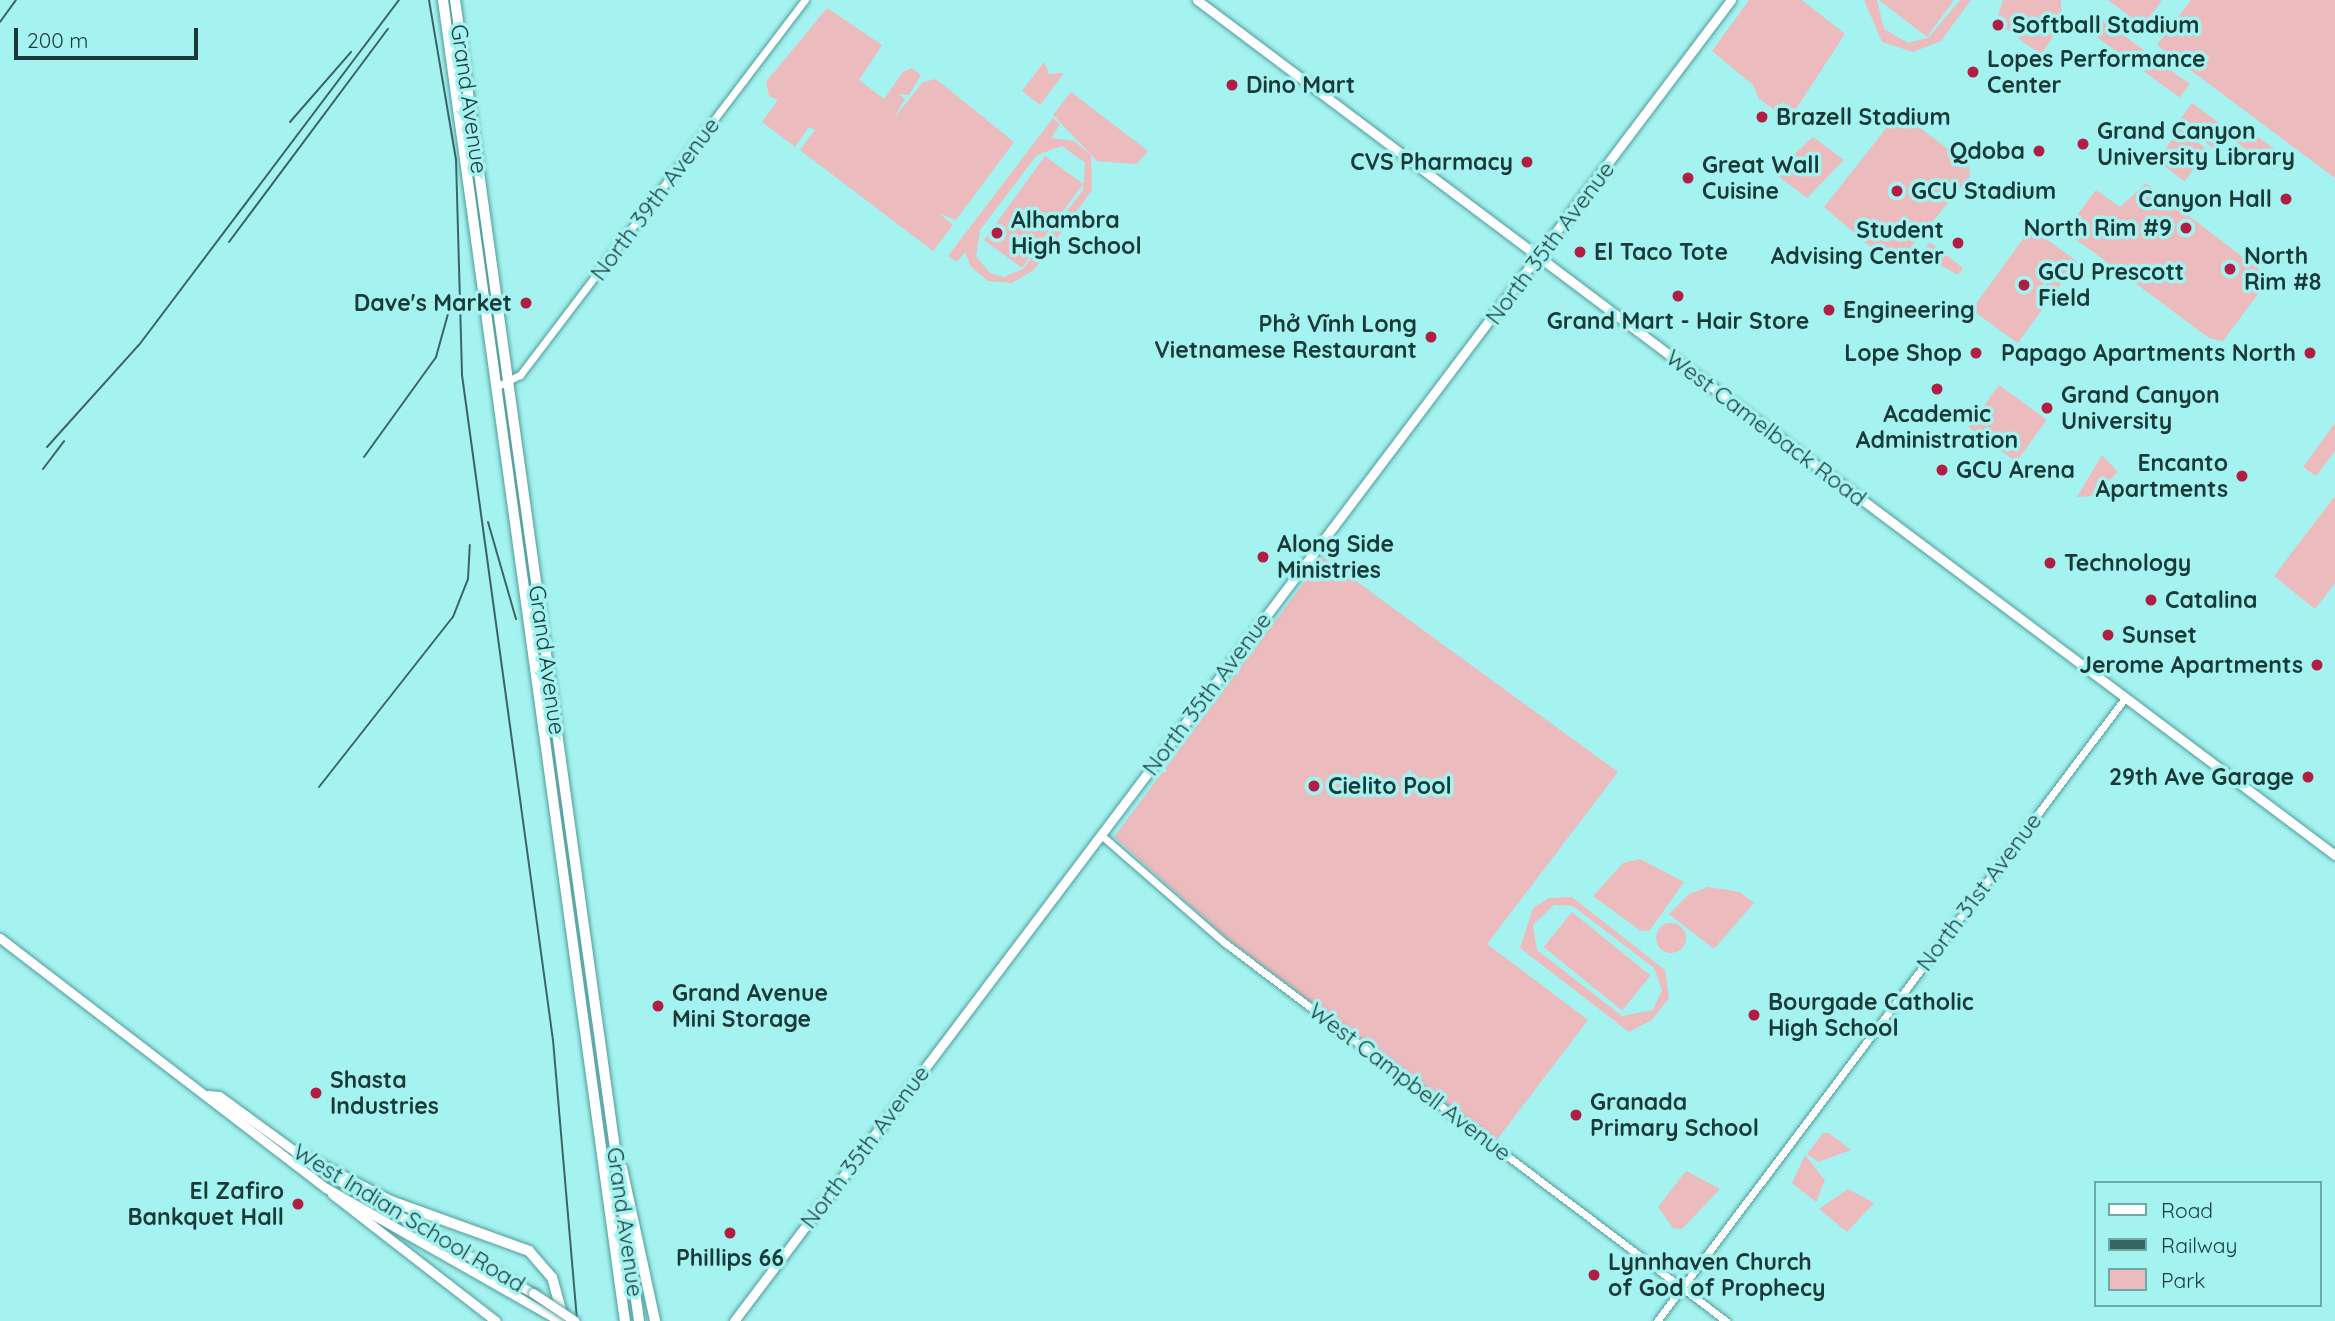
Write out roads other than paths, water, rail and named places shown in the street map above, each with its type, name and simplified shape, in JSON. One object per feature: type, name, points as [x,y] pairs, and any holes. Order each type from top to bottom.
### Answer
[{"type":"highway","name":"Grand Avenue","points":[[443,0],[625,1321]]},
{"type":"highway","name":"Grand Avenue","points":[[455,0],[639,1321]]},
{"type":"highway","points":[[533,653],[546,652]]},
{"type":"highway","points":[[595,1097],[610,1104]]},
{"type":"highway","points":[[615,1146],[655,1321]]},
{"type":"highway","points":[[296,1152],[391,1201],[529,1251],[552,1277],[562,1320]]},
{"type":"highway","points":[[619,1275],[632,1273]]},
{"type":"main road","name":"West Camelback Road","points":[[1197,0],[2335,855]]},
{"type":"main road","name":"North 35th Avenue","points":[[734,1321],[1731,0]]},
{"type":"main road","name":"West Indian School Road","points":[[0,939],[208,1095],[326,1188],[562,1320]]},
{"type":"main road","name":"West Indian School Road","points":[[208,1095],[219,1096],[296,1152],[534,1293],[575,1321]]},
{"type":"main road","points":[[326,1188],[496,1321]]},
{"type":"street","name":"North 39th Avenue","points":[[509,385],[805,0]]},
{"type":"street","points":[[496,387],[509,385]]},
{"type":"street","name":"North 31st Avenue","points":[[1657,1321],[2125,698]]},
{"type":"street","name":"West Campbell Avenue","points":[[1101,835],[1225,943],[1726,1321]]},
{"type":"railway","points":[[0,22],[16,0]]},
{"type":"railway","points":[[47,447],[139,345],[399,0]]},
{"type":"railway","points":[[429,0],[456,159],[462,375],[553,1040],[577,1321]]},
{"type":"railway","points":[[229,242],[388,29]]},
{"type":"railway","points":[[290,122],[351,52]]},
{"type":"railway","points":[[364,457],[436,357],[453,296]]},
{"type":"railway","points":[[43,469],[64,441]]},
{"type":"railway","points":[[488,522],[516,619]]},
{"type":"railway","points":[[319,787],[453,617],[468,579],[470,545]]},
{"type":"place","name":"Softball Stadium","points":[[1998,25]]},
{"type":"place","name":"Lopes Performance Center","points":[[1973,72]]},
{"type":"place","name":"Dino Mart","points":[[1232,85]]},
{"type":"place","name":"Brazell Stadium","points":[[1762,117]]},
{"type":"place","name":"Grand Canyon University Library","points":[[2083,144]]},
{"type":"place","name":"Qdoba","points":[[2039,151]]},
{"type":"place","name":"CVS Pharmacy","points":[[1527,162]]},
{"type":"place","name":"Great Wall Cuisine","points":[[1688,178]]},
{"type":"place","name":"GCU Stadium","points":[[1897,191]]},
{"type":"place","name":"Canyon Hall","points":[[2286,199]]},
{"type":"place","name":"North Rim #9","points":[[2186,228]]},
{"type":"place","name":"Alhambra High School","points":[[997,233]]},
{"type":"place","name":"Student Advising Center","points":[[1958,243]]},
{"type":"place","name":"El Taco Tote","points":[[1580,252]]},
{"type":"place","name":"North Rim #8","points":[[2230,269]]},
{"type":"place","name":"GCU Prescott Field","points":[[2024,285]]},
{"type":"place","name":"Grand Mart - Hair Store","points":[[1678,296]]},
{"type":"place","name":"Dave's Market","points":[[526,303]]},
{"type":"place","name":"Engineering","points":[[1829,310]]},
{"type":"place","name":"Phở Vĩnh Long Vietnamese Restaurant","points":[[1431,337]]},
{"type":"place","name":"Lope Shop","points":[[1976,353]]},
{"type":"place","name":"Papago Apartments North","points":[[2310,353]]},
{"type":"place","name":"Academic Administration","points":[[1937,389]]},
{"type":"place","name":"Grand Canyon University","points":[[2047,408]]},
{"type":"place","name":"GCU Arena","points":[[1942,470]]},
{"type":"place","name":"Encanto Apartments","points":[[2242,476]]},
{"type":"place","name":"Along Side Ministries","points":[[1263,557]]},
{"type":"place","name":"Technology","points":[[2050,563]]},
{"type":"place","name":"Catalina","points":[[2151,600]]},
{"type":"place","name":"Sunset","points":[[2108,635]]},
{"type":"place","name":"Jerome Apartments","points":[[2317,665]]},
{"type":"place","name":"29th Ave Garage","points":[[2308,777]]},
{"type":"place","name":"Cielito Pool","points":[[1314,786]]},
{"type":"place","name":"Grand Avenue Mini Storage","points":[[658,1006]]},
{"type":"place","name":"Bourgade Catholic High School","points":[[1754,1015]]},
{"type":"place","name":"Shasta Industries","points":[[316,1093]]},
{"type":"place","name":"Granada Primary School","points":[[1576,1115]]},
{"type":"place","name":"El Zafiro Bankquet Hall","points":[[298,1204]]},
{"type":"place","name":"Phillips 66","points":[[730,1233]]},
{"type":"place","name":"Lynnhaven Church of God of Prophecy","points":[[1594,1275]]}]
